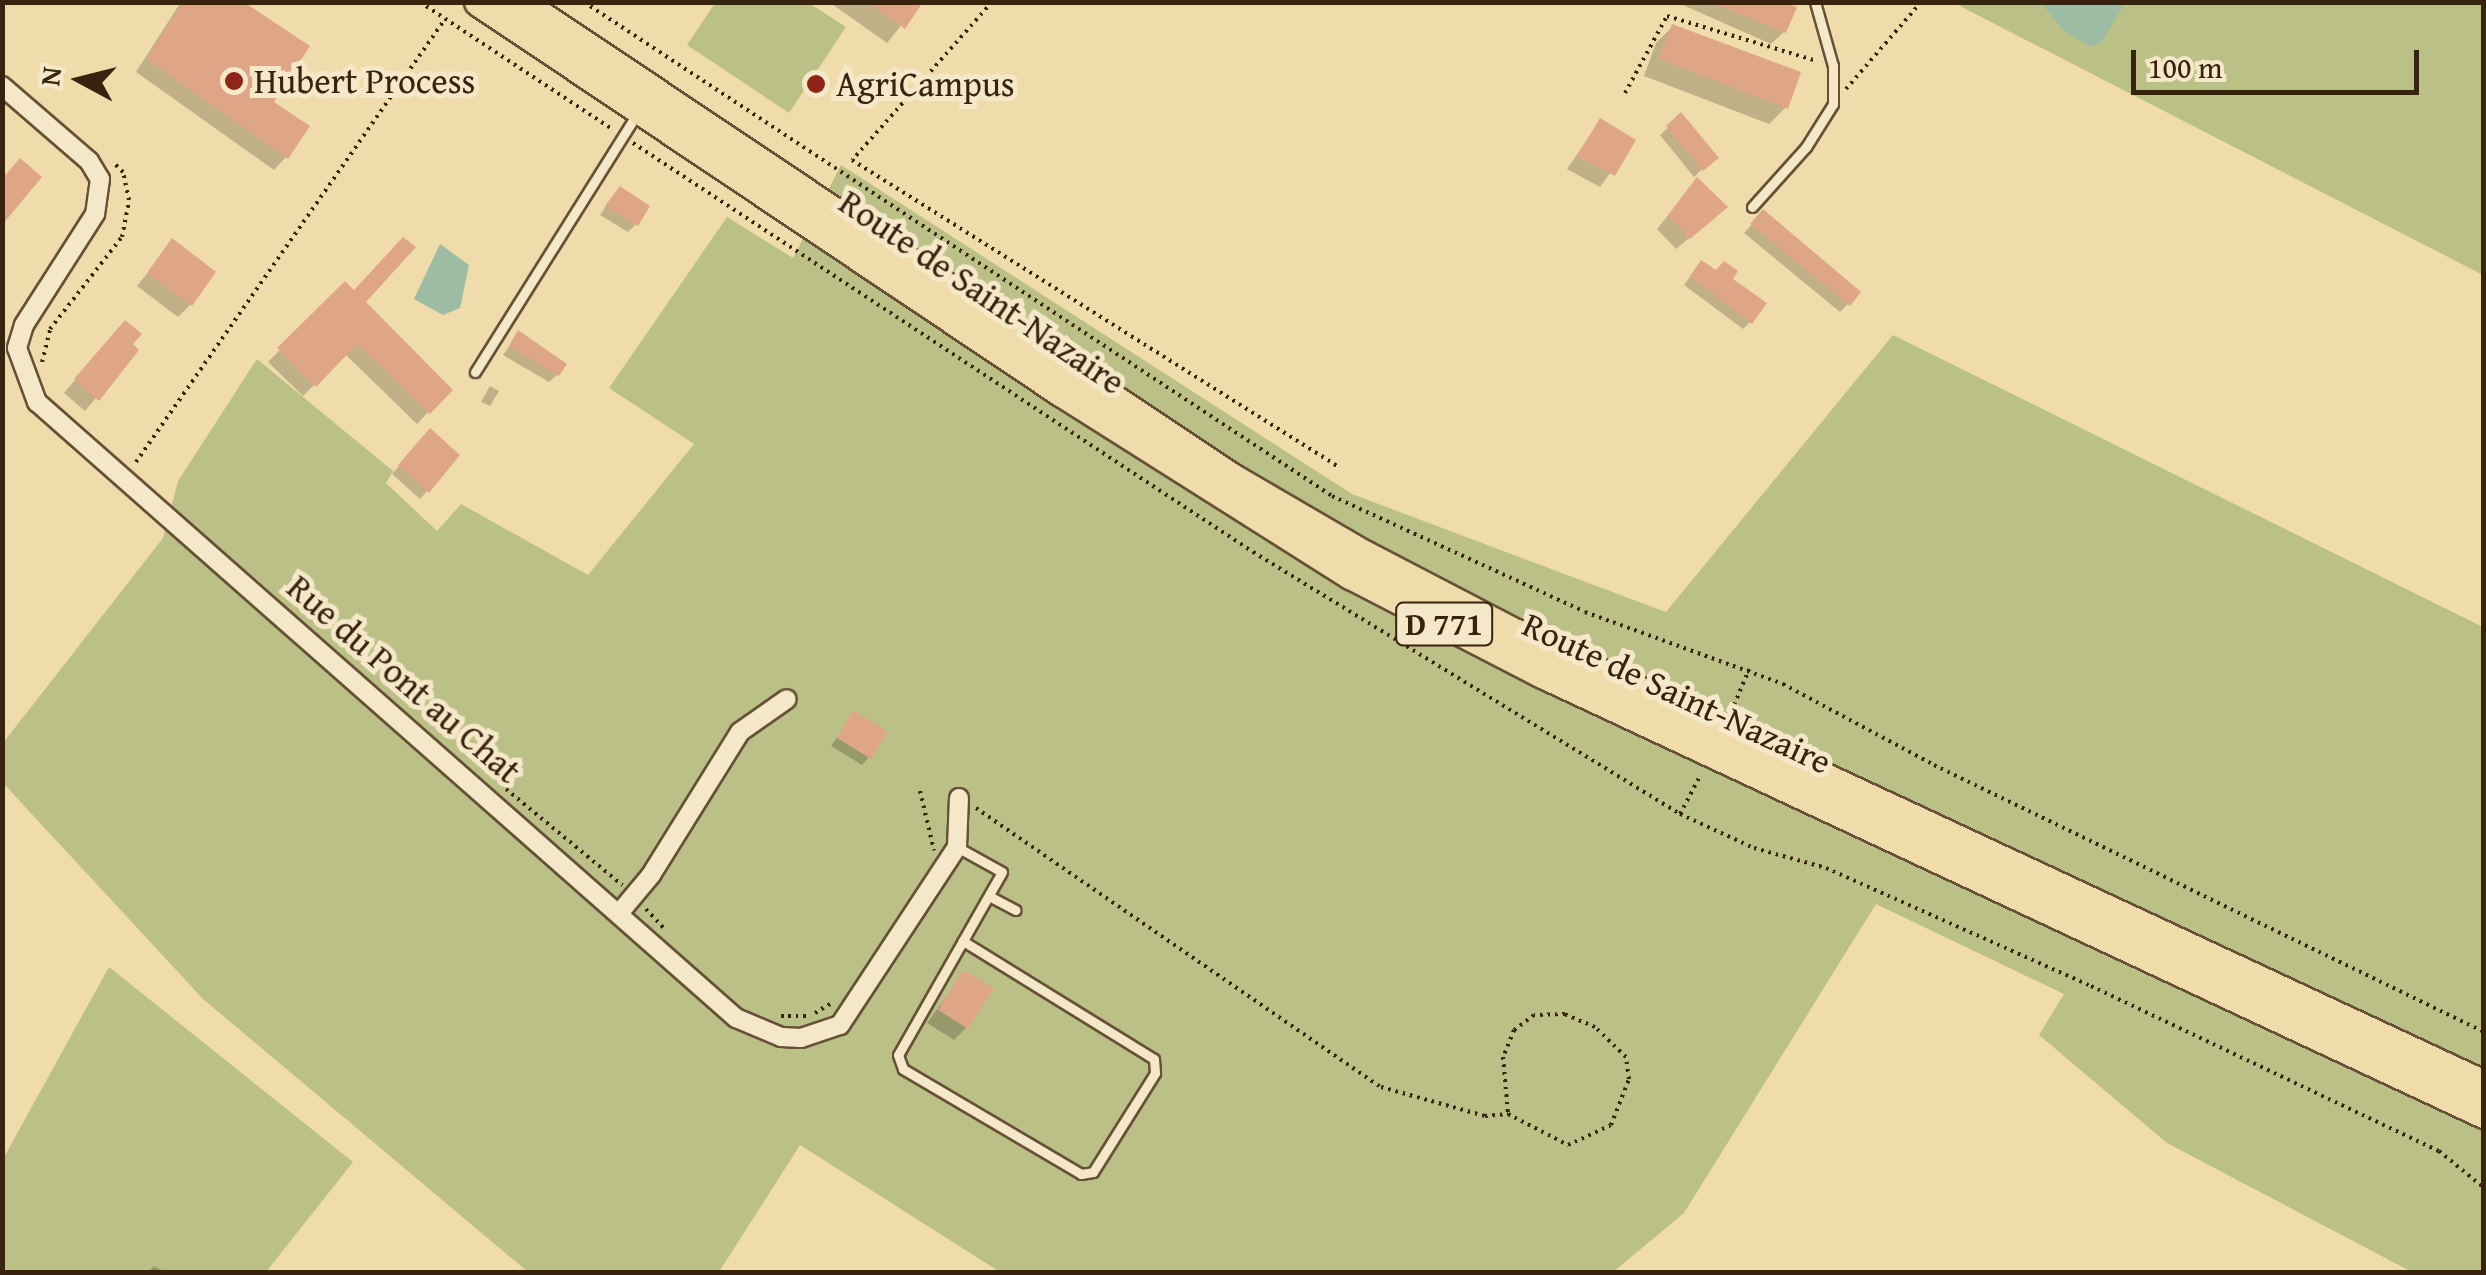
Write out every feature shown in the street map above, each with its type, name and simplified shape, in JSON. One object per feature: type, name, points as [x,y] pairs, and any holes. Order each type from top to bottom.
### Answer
[{"type":"main road","name":"Route de Saint-Nazaire","points":[[479,2],[1061,392],[1350,575],[1543,674],[2484,1114]]},
{"type":"main road","name":"Route de Saint-Nazaire","points":[[520,2],[1230,477],[1366,556],[1510,632],[2484,1084]]},
{"type":"street","name":"Rue du Pont au Chat","points":[[2,86],[90,161],[100,179],[94,214],[21,336],[21,372],[37,402],[621,911],[736,1018],[768,1034],[801,1038],[840,1025],[956,847],[959,798]]},
{"type":"street","points":[[621,911],[635,896],[740,732],[787,699]]},
{"type":"lane","points":[[1752,207],[1806,147],[1833,104],[1832,66],[1815,2]]},
{"type":"lane","points":[[475,372],[639,110]]},
{"type":"lane","points":[[956,847],[1002,872],[898,1055],[903,1069],[1081,1174],[1093,1172],[1155,1073],[1154,1059],[964,940]]},
{"type":"lane","points":[[989,896],[1015,910]]},
{"type":"path","points":[[584,2],[1315,486],[1585,612],[1749,670],[2484,1032]]},
{"type":"path","points":[[992,2],[852,160],[1339,467]]},
{"type":"path","points":[[1833,104],[1921,2]]},
{"type":"path","points":[[1625,93],[1667,16],[1832,66]]},
{"type":"path","points":[[135,463],[445,19]]},
{"type":"path","points":[[45,381],[42,362],[50,329],[122,237],[128,200],[123,172],[113,162]]},
{"type":"path","points":[[123,453],[150,476]]},
{"type":"path","points":[[1734,705],[1749,670]]},
{"type":"path","points":[[1680,814],[1700,776]]},
{"type":"path","points":[[498,782],[635,896],[666,930]]},
{"type":"path","points":[[920,790],[935,852],[925,868]]},
{"type":"path","points":[[959,798],[1381,1087],[1485,1116],[1508,1114],[1546,1139],[1568,1146],[1592,1139],[1611,1125],[1624,1102],[1626,1058],[1595,1027],[1565,1014],[1534,1015],[1514,1030],[1503,1057],[1508,1114]]},
{"type":"path","points":[[774,1016],[810,1016],[844,995]]},
{"type":"shaded area","points":[[715,3],[809,3],[846,27],[789,113],[687,45]]},
{"type":"shaded area","points":[[1954,3],[2483,3],[2483,275]]},
{"type":"shaded area","points":[[2041,3],[2125,3],[2101,43],[2089,46],[2063,30]]},
{"type":"shaded area","points":[[841,165],[1352,494],[1666,612],[1893,335],[2483,627],[2483,1272],[2412,1272],[2167,1143],[2039,1035],[2064,994],[1876,904],[1684,1213],[1613,1272],[1000,1272],[800,1145],[719,1272],[528,1272],[203,999],[3,783],[3,743],[163,538],[178,481],[257,359],[393,471],[386,483],[437,531],[461,504],[588,575],[694,444],[609,388],[727,217],[793,258]]},
{"type":"shaded area","points":[[440,244],[469,265],[460,308],[443,315],[414,299]]},
{"type":"shaded area","points":[[109,967],[353,1162],[266,1272],[3,1272],[3,1159]]},
{"type":"building","name":"Hubert Process","points":[[183,2],[244,2],[310,46],[274,102],[310,126],[288,159],[146,59]]},
{"type":"building","points":[[867,2],[923,2],[905,29]]},
{"type":"building","points":[[1710,2],[1784,2],[1797,7],[1786,33]]},
{"type":"building","points":[[1672,24],[1801,72],[1788,109],[1659,59]]},
{"type":"building","points":[[1681,112],[1719,158],[1703,171],[1666,126]]},
{"type":"building","points":[[1600,118],[1636,140],[1615,176],[1577,156]]},
{"type":"building","points":[[20,158],[42,177],[2,225],[2,179]]},
{"type":"building","points":[[1697,177],[1728,207],[1690,239],[1668,215]]},
{"type":"building","points":[[620,186],[650,206],[638,226],[605,206]]},
{"type":"building","points":[[1763,209],[1861,292],[1850,306],[1750,224]]},
{"type":"building","points":[[403,237],[416,247],[366,302],[453,390],[430,414],[357,344],[316,387],[277,348],[345,281],[354,290]]},
{"type":"building","points":[[172,238],[216,272],[192,306],[147,273]]},
{"type":"building","points":[[1701,260],[1716,270],[1724,261],[1738,271],[1733,279],[1767,303],[1752,324],[1690,276]]},
{"type":"building","points":[[125,320],[142,334],[133,344],[139,350],[99,401],[74,379]]},
{"type":"building","points":[[518,330],[567,364],[559,376],[509,346]]},
{"type":"building","points":[[430,428],[460,455],[429,493],[398,465]]},
{"type":"building","points":[[853,710],[888,732],[871,759],[837,738]]},
{"type":"building","points":[[963,970],[994,988],[968,1029],[938,1010]]},
{"type":"place","name":"Hubert Process","points":[[234,81]]},
{"type":"place","name":"AgriCampus","points":[[816,84]]}]
